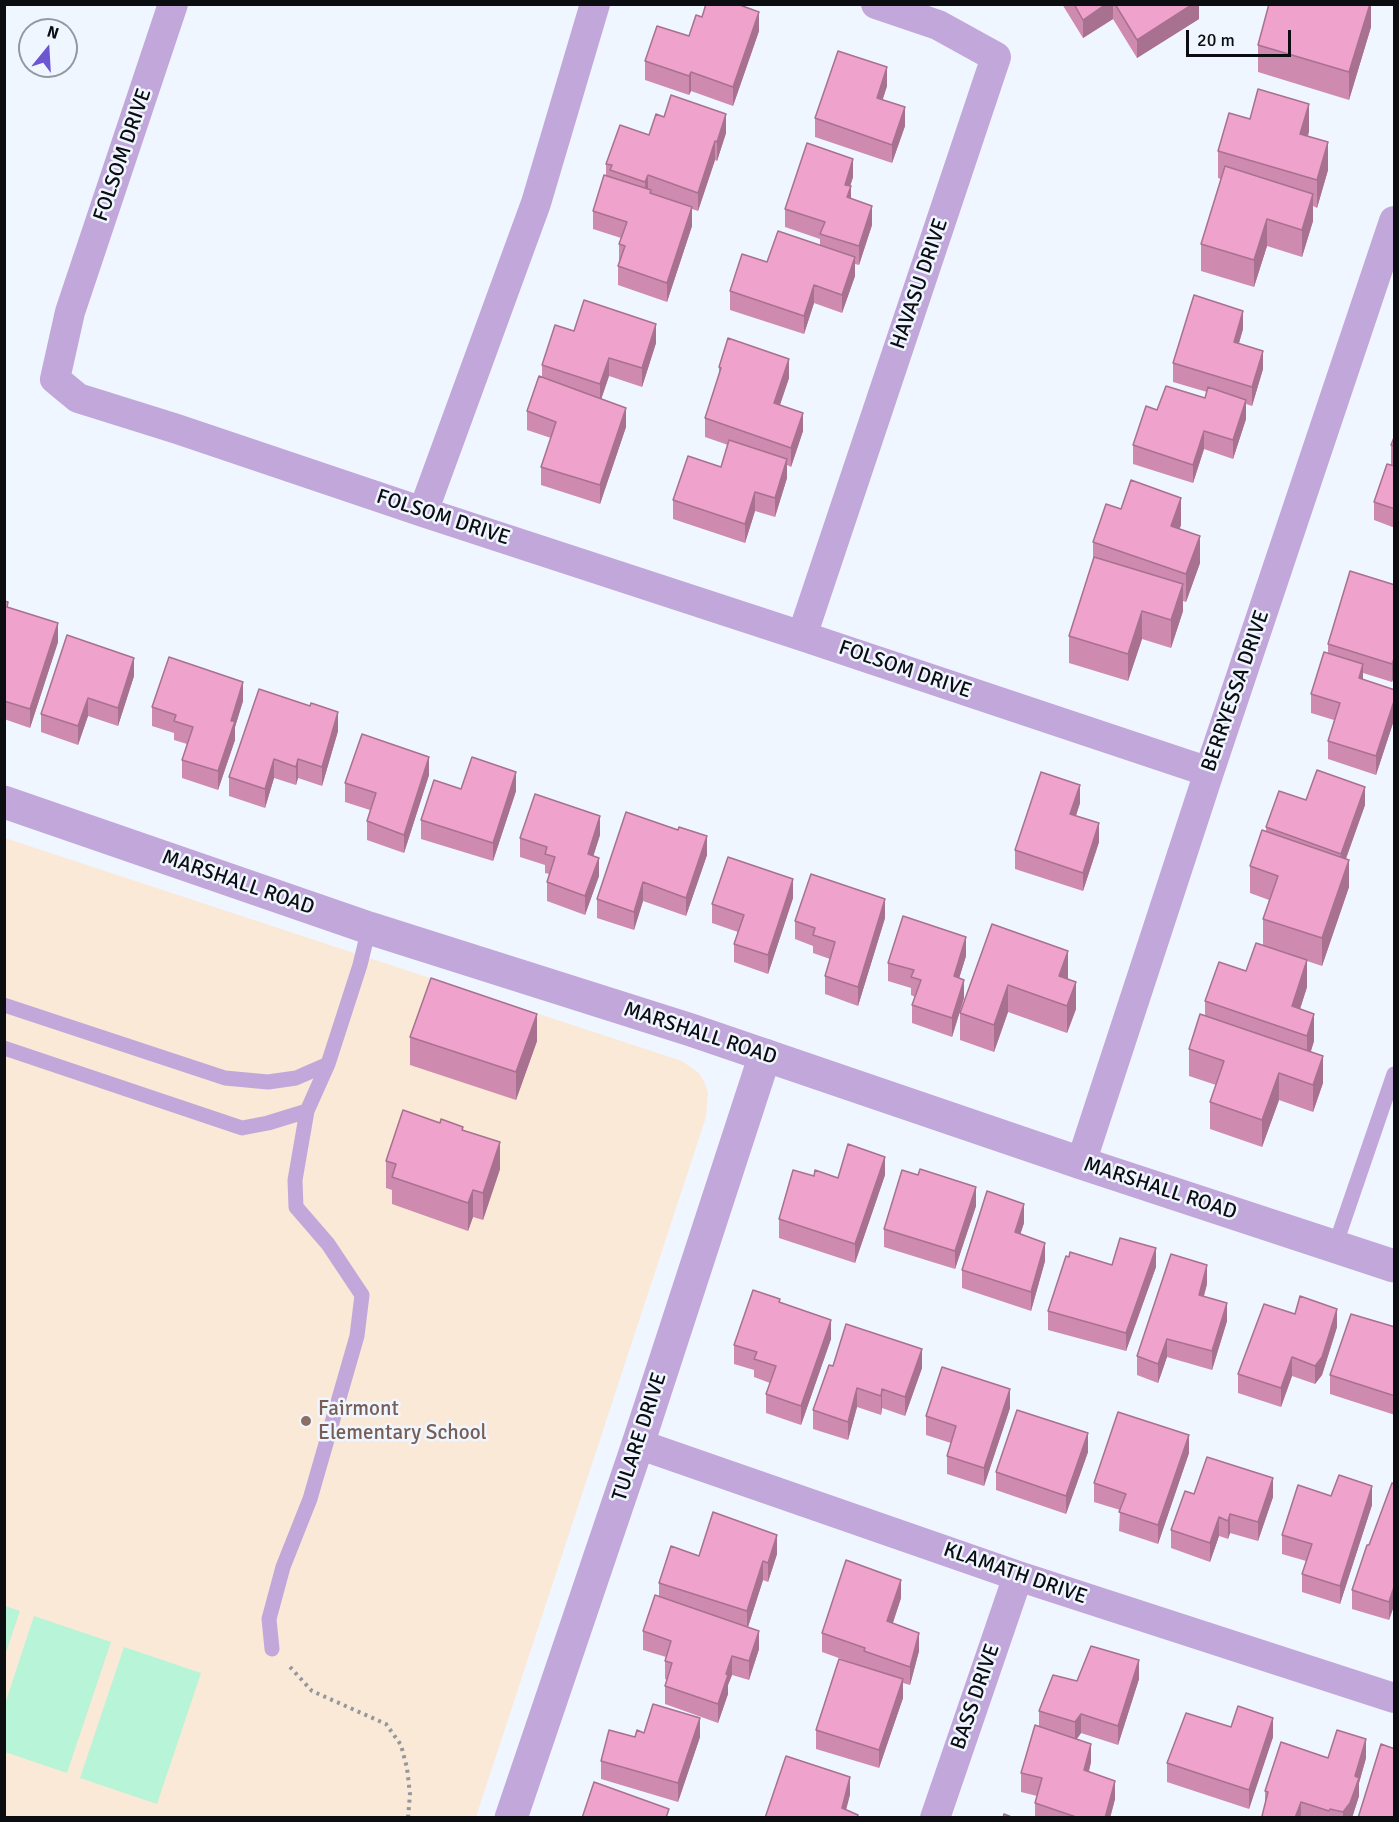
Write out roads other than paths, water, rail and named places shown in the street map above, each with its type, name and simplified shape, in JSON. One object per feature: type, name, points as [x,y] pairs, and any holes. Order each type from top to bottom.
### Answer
[{"type":"street","name":"FOLSOM DRIVE","points":[[173,4],[70,312],[55,379],[78,398],[1209,772]]},
{"type":"street","points":[[423,512],[536,203],[595,4]]},
{"type":"street","name":"HAVASU DRIVE","points":[[802,636],[996,57],[938,25],[876,4]]},
{"type":"street","name":"BERRYESSA DRIVE","points":[[1081,1163],[1209,772],[1395,221]]},
{"type":"street","name":"MARSHALL ROAD","points":[[4,802],[369,928],[765,1055],[1081,1163],[1395,1266]]},
{"type":"street","name":"TULARE DRIVE","points":[[511,1818],[638,1444],[765,1055]]},
{"type":"street","name":"KLAMATH DRIVE","points":[[638,1444],[1018,1576],[1395,1698]]},
{"type":"street","name":"BASS DRIVE","points":[[935,1818],[1018,1576]]},
{"type":"lane","points":[[272,1649],[269,1619],[283,1567],[310,1499],[357,1336],[362,1295],[328,1244],[296,1207],[295,1180],[307,1110],[328,1064],[360,965],[369,928]]},
{"type":"lane","points":[[4,1005],[225,1078],[268,1082],[296,1078],[328,1064]]},
{"type":"lane","points":[[4,1048],[242,1128],[268,1123],[307,1110]]},
{"type":"lane","points":[[1335,1246],[1395,1074]]},
{"type":"place","name":"Fairmont Elementary School","points":[[306,1421]]}]
